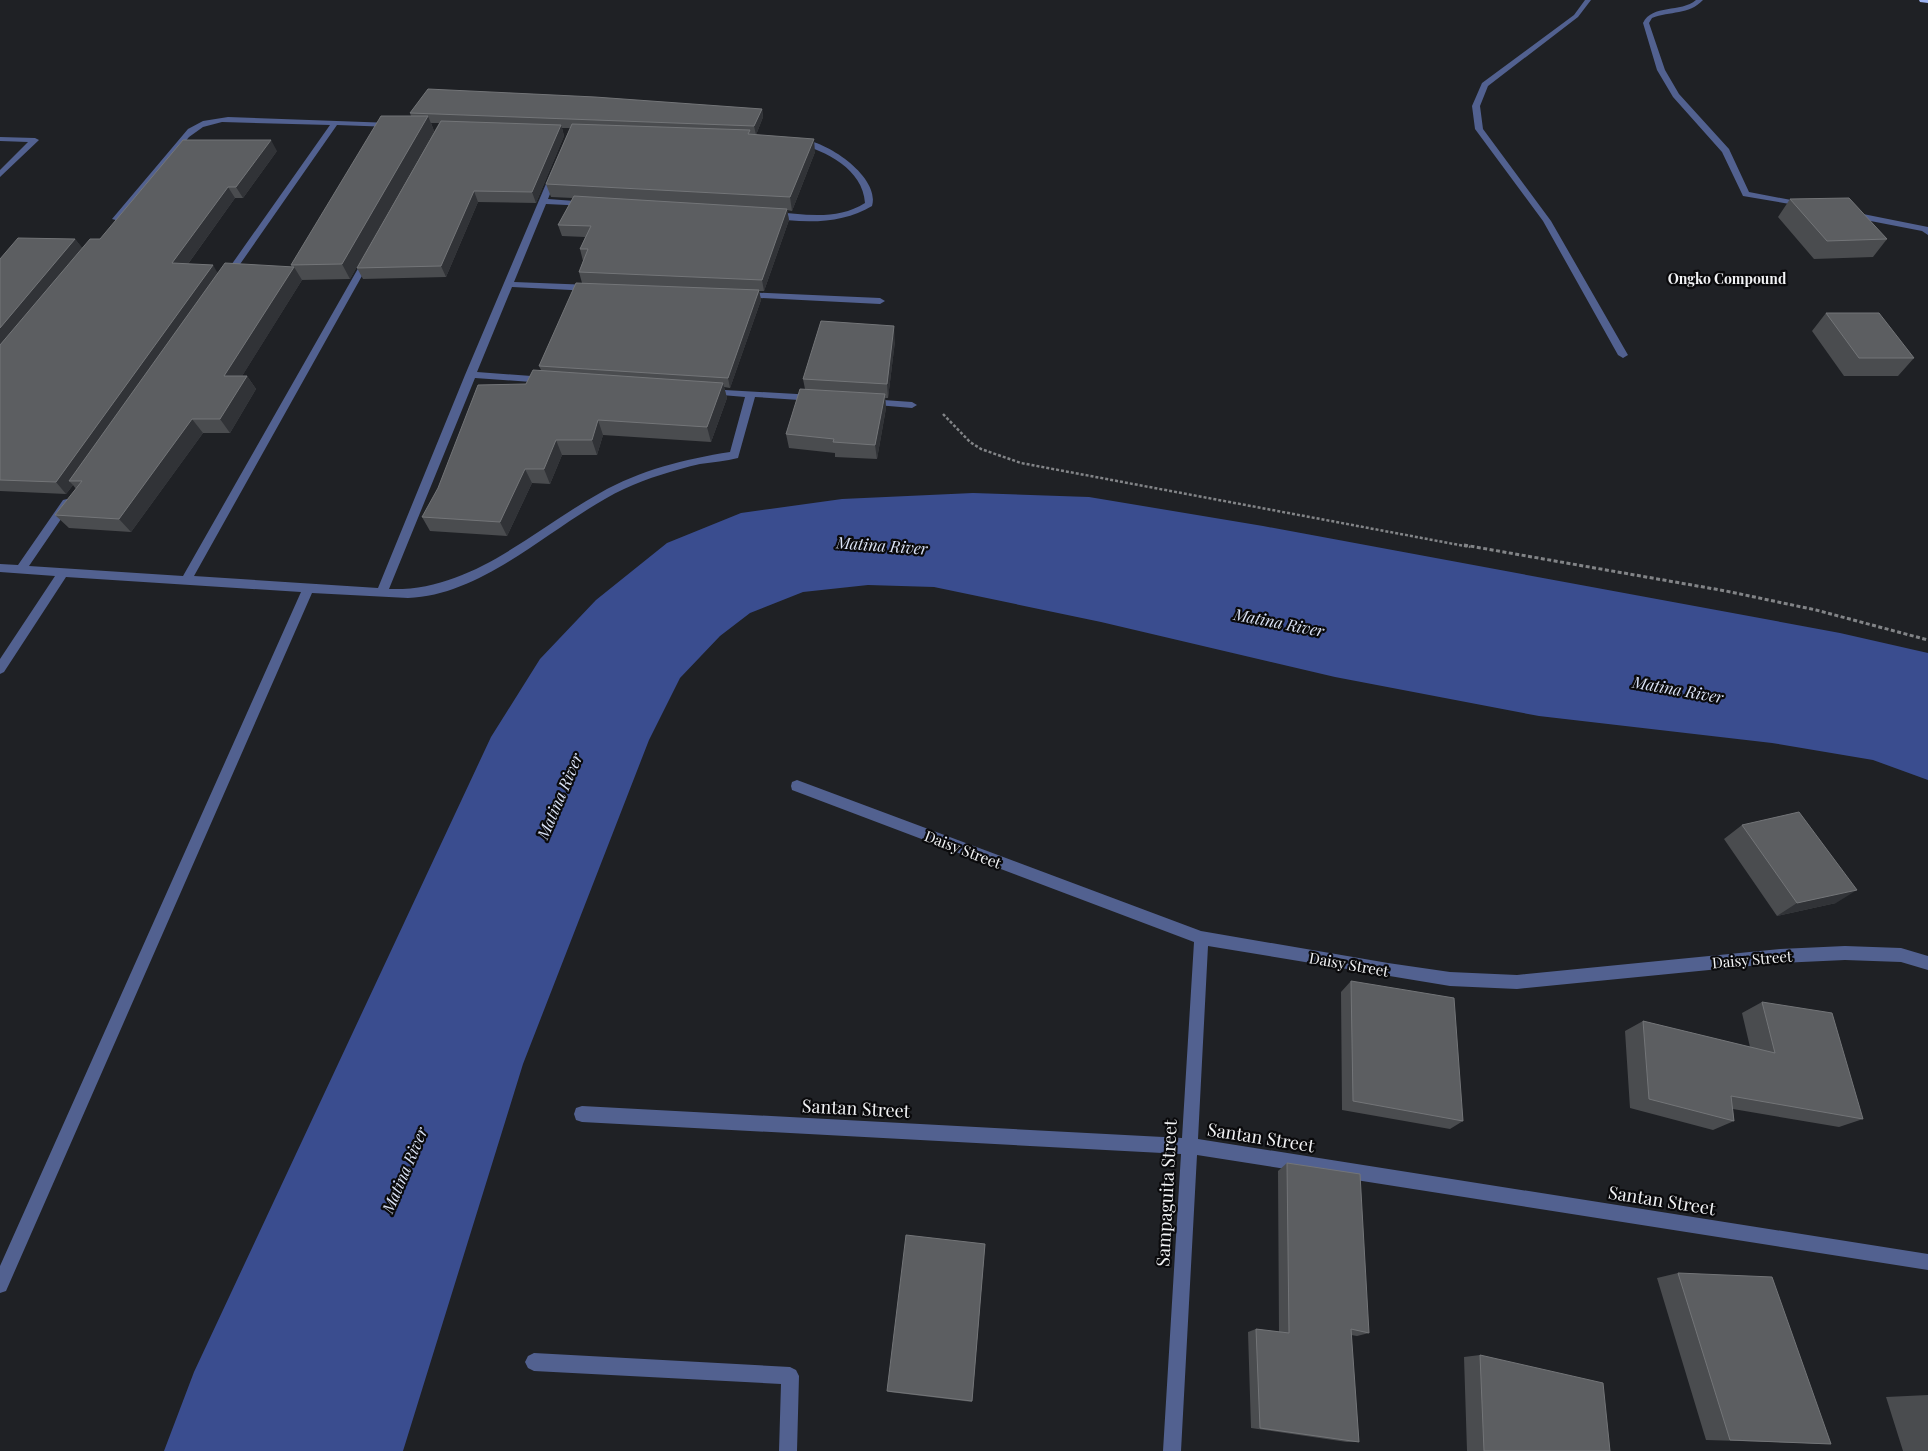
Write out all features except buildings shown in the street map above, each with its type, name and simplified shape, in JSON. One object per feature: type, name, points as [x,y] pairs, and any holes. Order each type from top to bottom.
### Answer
[{"type":"highway","points":[[1923,0],[1928,1]]},
{"type":"street","points":[[1588,0],[1576,16],[1485,85],[1476,106],[1479,129],[1546,222],[1623,355]]},
{"type":"street","points":[[1700,0],[1692,7],[1678,11],[1658,13],[1649,17],[1646,23],[1648,36],[1661,70],[1676,95],[1726,151],[1746,194],[1812,207]]},
{"type":"street","points":[[112,225],[186,135],[192,129],[202,124],[228,119],[403,126]]},
{"type":"street","points":[[221,285],[335,123]]},
{"type":"street","points":[[0,139],[35,140],[0,175]]},
{"type":"street","points":[[764,214],[821,217],[847,215],[861,211],[869,204],[870,196],[864,181],[834,154],[815,144],[789,141]]},
{"type":"street","points":[[382,593],[557,167]]},
{"type":"street","points":[[543,201],[600,204]]},
{"type":"street","points":[[1840,212],[1925,228],[1928,232]]},
{"type":"street","points":[[186,580],[374,247]]},
{"type":"street","points":[[508,284],[596,288]]},
{"type":"street","points":[[733,294],[880,301]]},
{"type":"street","points":[[470,375],[558,381]]},
{"type":"street","points":[[703,391],[827,399]]},
{"type":"street","points":[[0,568],[382,593],[422,592],[460,582],[502,562],[604,495],[653,472],[692,461],[734,455],[752,394]]},
{"type":"street","points":[[855,401],[912,405]]},
{"type":"street","points":[[21,569],[72,496]]},
{"type":"street","points":[[0,669],[63,572]]},
{"type":"street","points":[[0,1285],[308,588]]},
{"type":"street","name":"Daisy Street","points":[[797,786],[1201,938],[1450,980],[1517,982],[1780,956],[1845,953],[1901,955],[1928,963]]},
{"type":"street","name":"Sampaguita Street","points":[[1172,1451],[1201,938]]},
{"type":"street","name":"Santan Street","points":[[582,1114],[1189,1146],[1928,1262]]},
{"type":"street","points":[[534,1362],[790,1376],[788,1451]]},
{"type":"path","points":[[912,405],[944,414],[970,442],[986,451],[1009,459],[1076,474],[1592,569],[1726,590],[1816,610],[1928,640]]},
{"type":"water","name":"Matina River","points":[[973,493],[1089,497],[1263,526],[1840,633],[1928,653],[1928,780],[1873,760],[1772,743],[1539,716],[1335,677],[1101,622],[934,587],[868,585],[803,592],[750,613],[720,636],[680,678],[649,740],[523,1064],[403,1451],[164,1451],[194,1372],[491,737],[540,659],[596,600],[667,543],[741,513],[842,499]]},
{"type":"district","name":"Ongko Compound","points":[[1727,278]]}]
